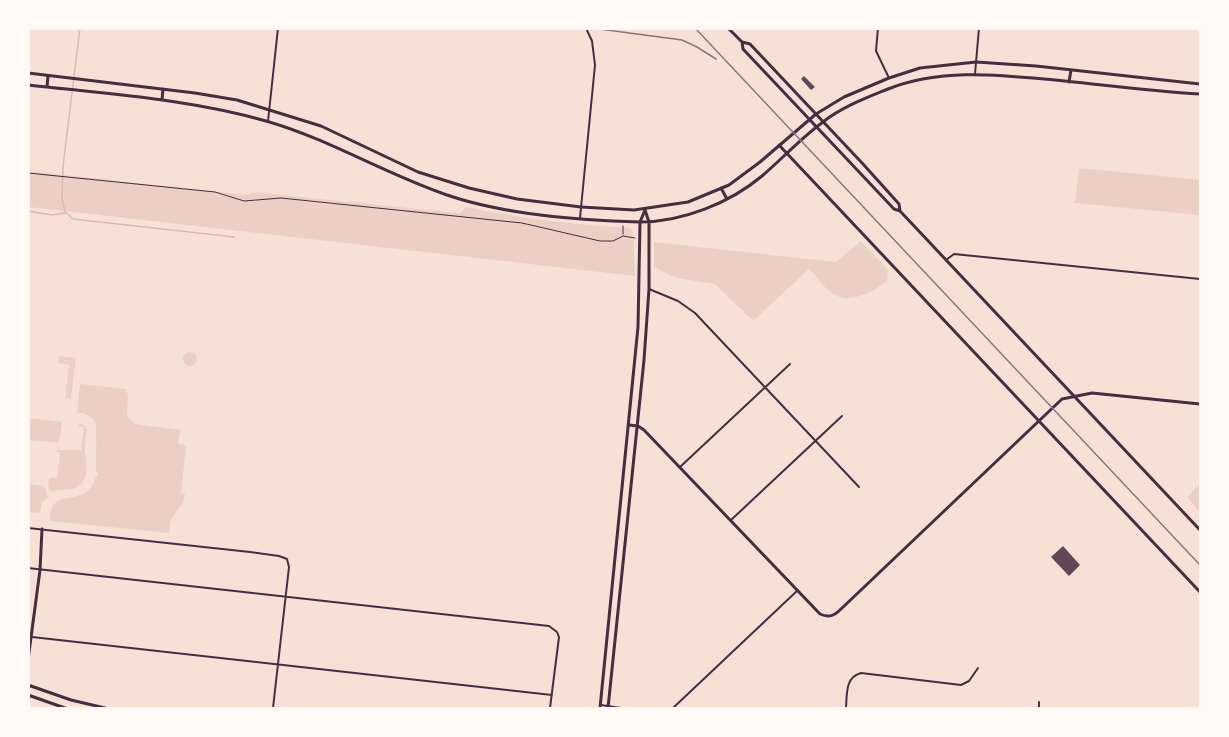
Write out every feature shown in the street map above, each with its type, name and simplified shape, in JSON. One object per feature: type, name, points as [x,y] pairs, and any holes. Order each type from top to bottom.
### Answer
[{"type":"main road","points":[[728,28],[742,42],[750,44],[816,114],[895,200],[900,211],[1200,530]]},
{"type":"main road","points":[[742,42],[743,49],[894,209],[900,211]]},
{"type":"main road","points":[[28,73],[237,100],[321,126],[418,172],[449,183],[517,199],[581,207],[645,210],[688,202],[729,185],[760,162],[809,118],[844,97],[889,78],[929,66],[976,62],[1200,84]]},
{"type":"main road","points":[[1069,81],[1071,70]]},
{"type":"main road","points":[[28,85],[162,100],[230,111],[317,138],[396,175],[447,195],[514,212],[623,222],[649,222],[697,212],[739,193],[762,176],[823,122],[849,106],[890,88],[930,78],[975,74],[1200,94]]},
{"type":"main road","points":[[47,87],[48,76]]},
{"type":"main road","points":[[162,100],[163,89]]},
{"type":"main road","points":[[779,145],[1200,592]]},
{"type":"main road","points":[[721,188],[726,199]]},
{"type":"main road","points":[[601,707],[640,309],[640,222],[645,210]]},
{"type":"main road","points":[[608,707],[638,426],[649,289],[649,222],[645,210]]},
{"type":"main road","points":[[629,424],[638,426],[820,614],[826,616],[834,615],[1041,422],[1062,399],[1092,393],[1200,404]]},
{"type":"main road","points":[[28,660],[40,570],[42,529]]},
{"type":"main road","points":[[28,686],[105,708]]},
{"type":"main road","points":[[28,695],[65,708]]},
{"type":"street","points":[[268,121],[278,28]]},
{"type":"street","points":[[580,218],[596,65],[592,41],[586,28]]},
{"type":"street","points":[[878,28],[876,51],[889,78]]},
{"type":"street","points":[[975,74],[979,28]]},
{"type":"street","points":[[946,260],[954,254],[1200,279]]},
{"type":"street","points":[[649,289],[678,301],[695,313],[859,487]]},
{"type":"street","points":[[680,467],[790,364]]},
{"type":"street","points":[[731,520],[842,416]]},
{"type":"street","points":[[28,528],[279,555],[287,559],[273,708]]},
{"type":"street","points":[[28,568],[549,626],[557,632],[558,637],[550,708]]},
{"type":"street","points":[[673,708],[798,590]]},
{"type":"street","points":[[32,637],[552,695]]},
{"type":"street","points":[[846,708],[849,684],[853,676],[861,673],[961,685],[965,684],[978,668]]},
{"type":"street","points":[[1039,708],[1040,702]]},
{"type":"street","points":[[601,707],[621,708]]},
{"type":"path","points":[[28,173],[215,192],[244,201],[281,198],[522,223],[600,241],[613,241],[623,236],[640,238]]},
{"type":"path","points":[[623,222],[623,236]]},
{"type":"shaded area","points":[[1079,168],[1200,180],[1200,215],[1075,203]]},
{"type":"shaded area","points":[[29,171],[246,195],[254,192],[446,212],[460,213],[466,207],[548,220],[630,228],[633,232],[635,276],[29,207]]},
{"type":"shaded area","points":[[861,241],[888,270],[887,281],[863,295],[843,298],[829,291],[809,269],[753,321],[715,284],[676,278],[654,267],[654,242],[836,262]]},
{"type":"shaded area","points":[[187,352],[193,352],[197,359],[193,366],[187,366],[183,362],[183,356]]},
{"type":"shaded area","points":[[59,356],[76,358],[71,399],[65,398],[69,365],[58,363]]},
{"type":"shaded area","points":[[80,384],[126,389],[127,415],[135,424],[181,430],[178,441],[180,445],[182,443],[186,447],[181,493],[185,494],[183,503],[171,519],[169,533],[50,521],[52,509],[56,503],[84,493],[91,487],[98,475],[96,472],[95,422],[84,413],[77,413]]},
{"type":"shaded area","points":[[29,418],[62,422],[59,443],[29,440]]},
{"type":"shaded area","points":[[79,424],[84,425],[87,429],[84,481],[75,488],[51,492],[48,488],[49,478],[57,478],[60,453],[54,450],[81,450],[84,427]]},
{"type":"shaded area","points":[[29,484],[44,486],[48,497],[42,502],[40,513],[29,512]]},
{"type":"shaded area","points":[[1200,484],[1200,512],[1187,497]]},
{"type":"building","points":[[804,76],[815,87],[811,90],[801,79]]},
{"type":"building","points":[[1063,546],[1080,565],[1069,576],[1051,557]]},
{"type":"waterway","points":[[80,28],[63,166],[62,198],[65,212],[73,219],[234,237]]},
{"type":"waterway","points":[[28,211],[52,215],[65,213]]},
{"type":"railway","points":[[592,28],[682,40],[716,59]]},
{"type":"railway","points":[[695,28],[1200,565]]}]
